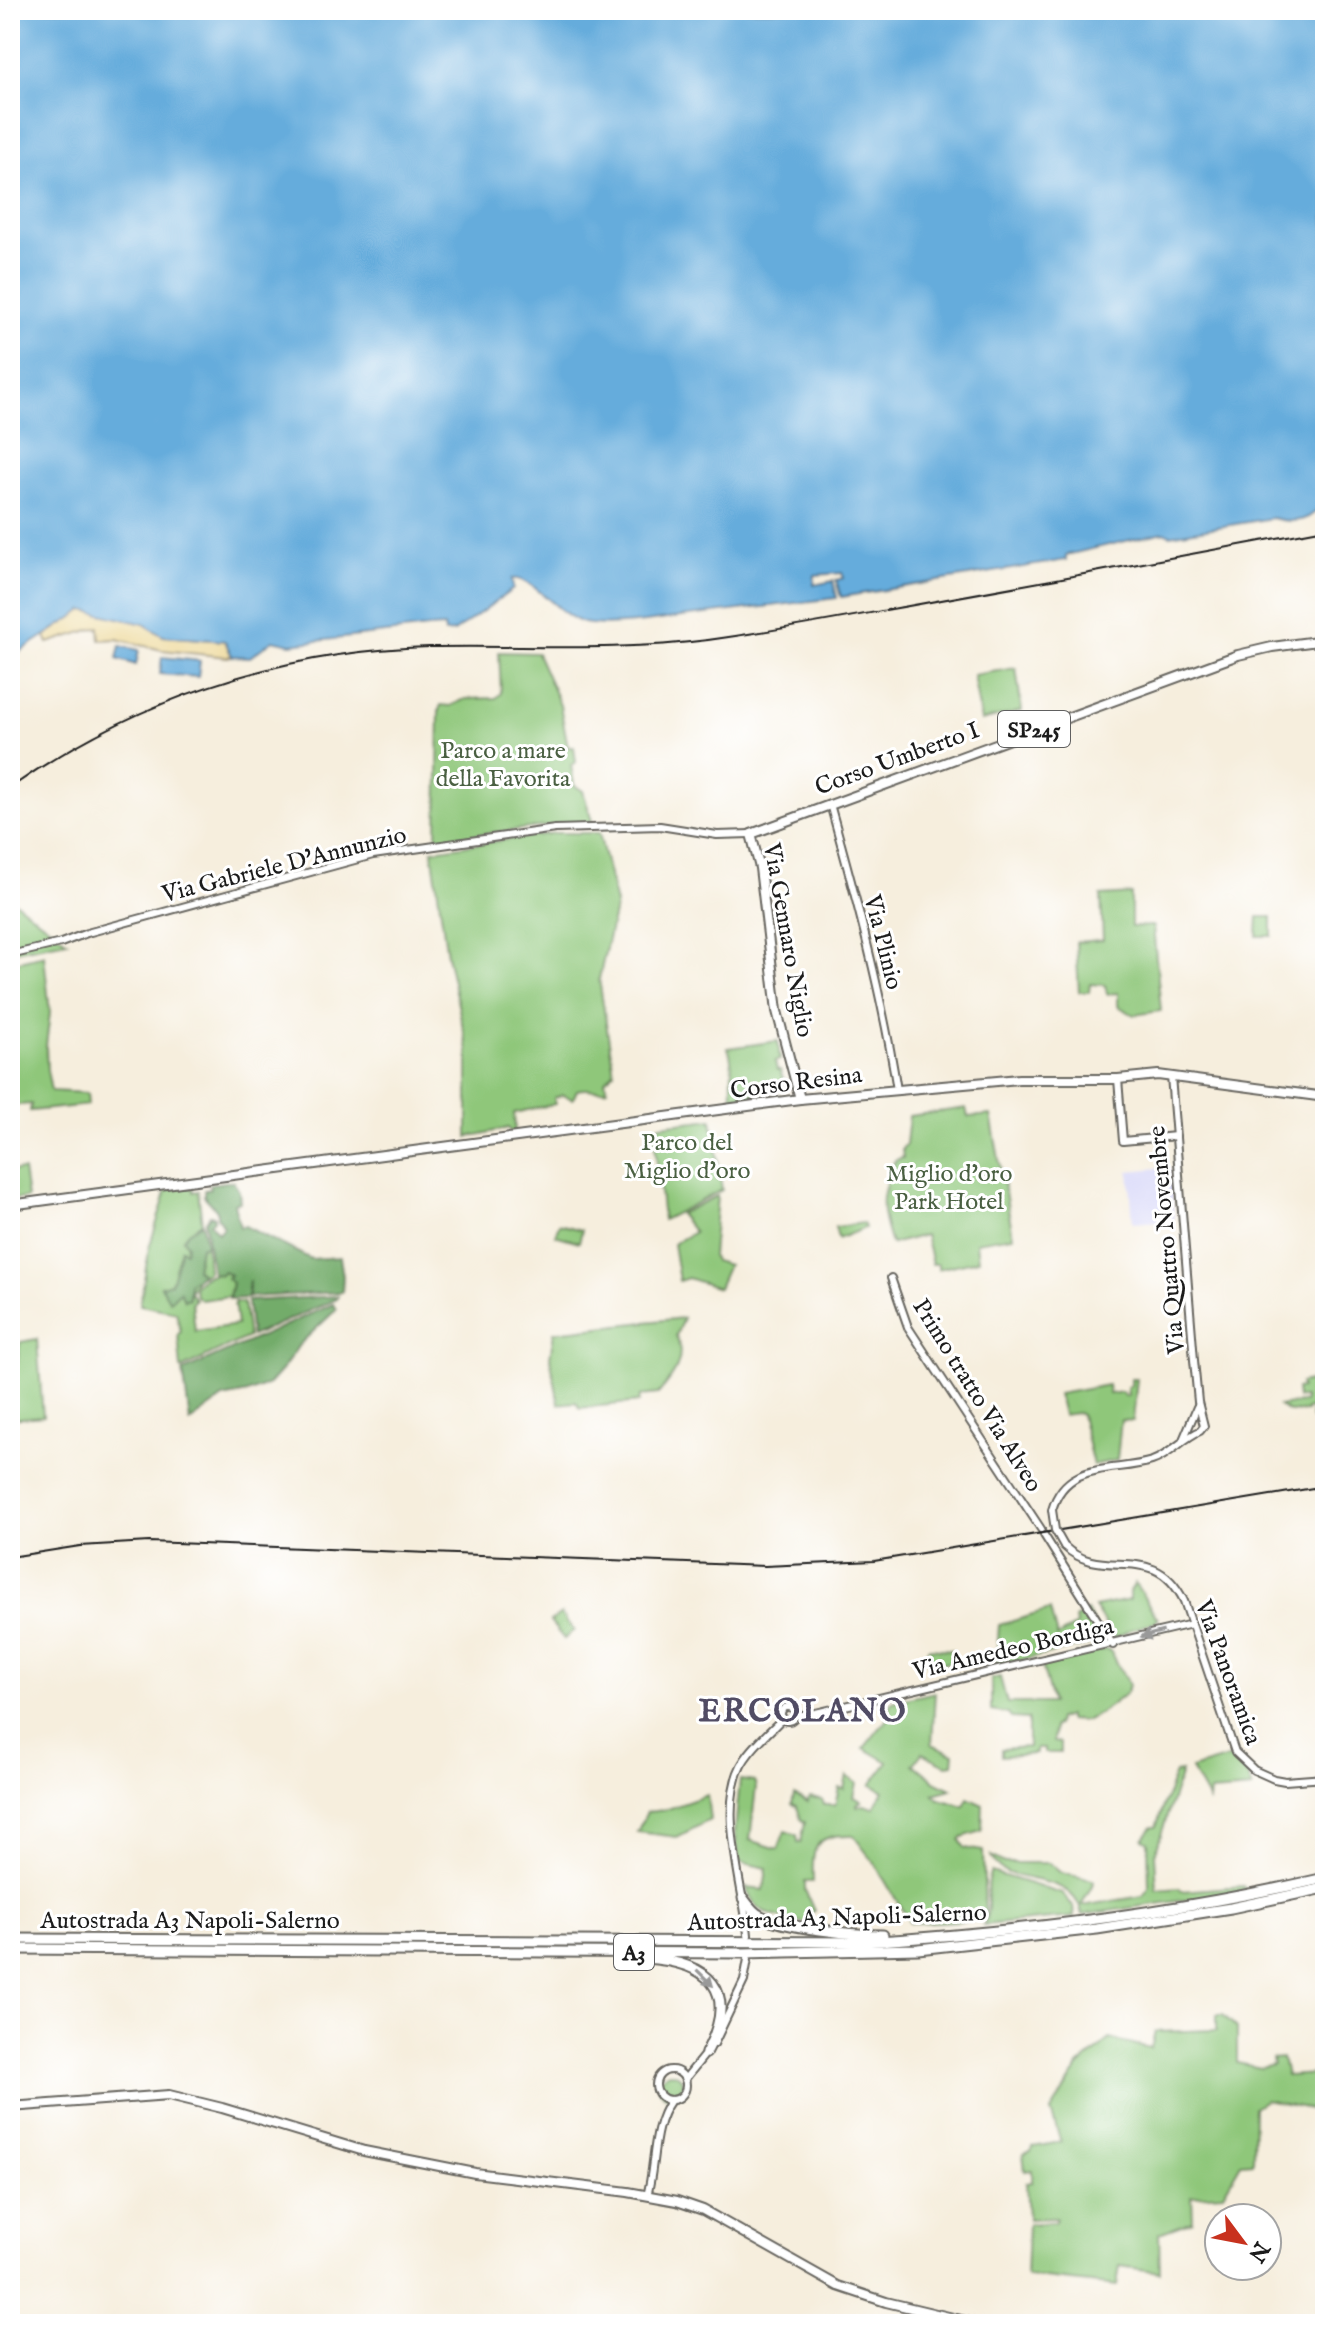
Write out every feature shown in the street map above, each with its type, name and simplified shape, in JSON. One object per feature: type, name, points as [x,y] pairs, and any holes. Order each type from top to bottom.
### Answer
[{"type":"highway","name":"Autostrada A3 Napoli-Salerno","points":[[1271,1895],[1325,1878]]},
{"type":"highway","name":"Autostrada A3 Napoli-Salerno","points":[[10,1949],[839,1953],[918,1949],[1048,1936],[1325,1888]]},
{"type":"highway","points":[[743,1898],[759,1915],[769,1920],[832,1931],[863,1935],[970,1935]]},
{"type":"highway","name":"Autostrada A3 Napoli-Salerno","points":[[10,1939],[834,1943],[970,1935],[1252,1899]]},
{"type":"highway","points":[[577,1952],[675,1961],[703,1973],[712,1983],[721,2005],[718,2031],[702,2056]]},
{"type":"main road","name":"Corso Umberto I","points":[[751,834],[1238,655],[1325,640]]},
{"type":"main road","name":"Via Gennaro Niglio","points":[[751,834],[760,868],[777,1011],[800,1099]]},
{"type":"main road","name":"Corso Resina","points":[[10,1205],[800,1099],[1051,1077],[1118,1079],[1171,1076],[1325,1097]]},
{"type":"main road","points":[[10,2107],[169,2095],[364,2151],[514,2179],[677,2201],[703,2210],[838,2286],[886,2302],[978,2324]]},
{"type":"street","name":"Via Plinio","points":[[830,804],[880,997],[897,1090]]},
{"type":"street","name":"Via Gabriele D'Annunzio","points":[[10,955],[373,855],[555,829],[660,826],[717,835],[751,834]]},
{"type":"street","name":"Via Quattro Novembre","points":[[1171,1076],[1202,1420]]},
{"type":"street","points":[[1118,1079],[1123,1141],[1176,1136]]},
{"type":"street","name":"Primo tratto Via Alveo","points":[[891,1278],[908,1327],[1113,1645]]},
{"type":"street","name":"Via Quattro Novembre","points":[[1189,1427],[1198,1402]]},
{"type":"street","points":[[1181,1443],[1189,1427],[1197,1432],[1203,1429],[1202,1420],[1193,1418]]},
{"type":"street","name":"Via Panoramica","points":[[1197,1432],[1153,1461],[1079,1476],[1061,1492],[1052,1510],[1055,1530],[1064,1546],[1076,1555],[1091,1561],[1145,1565],[1163,1574],[1179,1590],[1228,1736],[1240,1759],[1274,1779],[1325,1778]]},
{"type":"street","name":"Via Amedeo Bordiga","points":[[795,1715],[807,1715],[1113,1645],[1192,1624]]},
{"type":"street","points":[[748,1935],[733,1850],[736,1778],[745,1759],[783,1718],[782,1710],[786,1707],[794,1709],[795,1715],[791,1720],[783,1718]]},
{"type":"street","points":[[662,2097],[676,2099],[685,2091],[685,2079],[715,2043],[744,1981],[748,1959]]},
{"type":"street","points":[[665,2108],[656,2088],[658,2077],[666,2070],[677,2071],[702,2056]]},
{"type":"street","points":[[677,2071],[685,2079]]},
{"type":"street","points":[[647,2196],[653,2176],[654,2139],[671,2100]]},
{"type":"shaded area","points":[[1170,1167],[1174,1220],[1133,1223],[1129,1171]]},
{"type":"green space","name":"Parco a mare della Favorita","points":[[499,652],[537,653],[560,705],[568,747],[574,747],[576,762],[571,765],[574,785],[583,791],[592,821],[437,839],[439,710],[441,705],[450,706],[465,699],[496,698],[501,693]]},
{"type":"green space","points":[[1016,668],[1022,711],[981,721],[973,675]]},
{"type":"green space","points":[[556,833],[599,833],[616,904],[599,979],[614,1072],[605,1080],[607,1089],[577,1090],[573,1099],[563,1095],[554,1098],[555,1104],[514,1113],[515,1131],[511,1132],[509,1128],[468,1137],[468,1050],[447,955],[432,850]]},
{"type":"green space","points":[[1131,894],[1131,927],[1153,926],[1161,1011],[1134,1015],[1118,1006],[1118,993],[1107,994],[1105,985],[1090,984],[1089,992],[1079,992],[1076,942],[1103,940],[1101,896]]},
{"type":"green space","points":[[10,898],[67,941],[10,952]]},
{"type":"green space","points":[[1258,917],[1272,917],[1272,936],[1257,936]]},
{"type":"green space","points":[[44,955],[50,1013],[46,1046],[51,1091],[87,1093],[88,1105],[30,1111],[31,1104],[10,1106],[10,963]]},
{"type":"green space","points":[[778,1041],[780,1060],[775,1061],[777,1070],[786,1080],[785,1089],[762,1092],[762,1099],[740,1102],[739,1097],[732,1098],[732,1066],[728,1048]]},
{"type":"green space","name":"Miglio d'oro Park Hotel","points":[[966,1108],[968,1117],[991,1115],[1013,1236],[976,1242],[978,1260],[938,1269],[938,1264],[932,1264],[925,1235],[891,1244],[882,1201],[895,1160],[903,1158],[909,1116]]},
{"type":"green space","name":"Parco del Miglio d'oro","points":[[712,1119],[722,1190],[663,1220],[653,1126]]},
{"type":"green space","points":[[23,1170],[27,1198],[10,1200],[10,1171]]},
{"type":"green space","points":[[233,1181],[239,1191],[240,1202],[234,1203],[240,1227],[245,1226],[311,1259],[340,1257],[342,1292],[249,1297],[249,1280],[247,1298],[229,1299],[232,1283],[227,1278],[230,1275],[224,1271],[220,1275],[212,1273],[205,1222],[210,1215],[214,1216],[210,1223],[218,1233],[223,1227],[217,1210],[204,1196],[204,1190],[210,1189],[209,1184]]},
{"type":"green space","points":[[192,1186],[193,1192],[198,1191],[202,1223],[183,1238],[187,1245],[185,1251],[182,1249],[171,1283],[162,1286],[178,1293],[181,1290],[188,1292],[200,1246],[206,1245],[208,1271],[197,1278],[190,1291],[195,1300],[192,1302],[195,1331],[237,1325],[234,1302],[243,1302],[248,1337],[181,1369],[178,1334],[181,1332],[176,1312],[140,1305],[149,1248],[167,1190]]},
{"type":"green space","points":[[717,1196],[712,1256],[714,1261],[728,1265],[718,1288],[688,1278],[679,1281],[673,1244],[694,1232],[679,1214]]},
{"type":"green space","points":[[202,1223],[206,1245],[200,1247],[196,1269],[202,1274],[189,1283],[189,1298],[184,1300],[180,1291],[170,1301],[161,1286],[171,1283],[181,1249],[185,1251],[187,1245],[183,1239]]},
{"type":"green space","points":[[863,1223],[865,1228],[838,1239],[835,1227]]},
{"type":"green space","points":[[559,1224],[582,1230],[579,1242],[555,1235]]},
{"type":"green space","points":[[223,1271],[230,1276],[232,1283],[229,1296],[201,1300],[196,1296],[194,1288],[199,1281]]},
{"type":"green space","points":[[338,1296],[337,1299],[251,1336],[247,1301]]},
{"type":"green space","points":[[333,1304],[337,1309],[299,1345],[269,1384],[248,1393],[223,1398],[190,1422],[183,1371]]},
{"type":"green space","points":[[683,1318],[676,1336],[680,1352],[677,1367],[658,1394],[640,1396],[639,1402],[580,1408],[576,1402],[559,1404],[550,1357],[554,1332]]},
{"type":"green space","points":[[37,1339],[43,1416],[10,1419],[20,1342]]},
{"type":"green space","points":[[1325,1378],[1325,1419],[1312,1419],[1311,1408],[1289,1412],[1279,1406],[1304,1402],[1304,1398],[1297,1398],[1296,1389],[1301,1388],[1300,1383]]},
{"type":"green space","points":[[1131,1379],[1137,1379],[1133,1421],[1121,1420],[1117,1460],[1093,1465],[1081,1415],[1063,1415],[1058,1394],[1108,1385],[1109,1394],[1122,1392],[1128,1396],[1127,1387],[1131,1386]]},
{"type":"green space","points":[[1135,1583],[1158,1619],[1114,1638],[1094,1607],[1130,1600],[1130,1591]]},
{"type":"green space","points":[[1050,1610],[1057,1637],[1076,1625],[1075,1619],[1087,1611],[1100,1635],[1088,1638],[1089,1645],[996,1666],[999,1625]]},
{"type":"green space","points":[[561,1614],[574,1631],[564,1639],[550,1622]]},
{"type":"green space","points":[[928,1648],[952,1650],[951,1663],[927,1662]]},
{"type":"green space","points":[[1107,1649],[1129,1685],[1126,1694],[1085,1721],[1068,1720],[1068,1716],[1058,1719],[1054,1726],[1053,1742],[1060,1743],[1060,1753],[1044,1753],[1044,1748],[1036,1748],[1036,1754],[1001,1756],[1001,1749],[1028,1747],[1028,1719],[1011,1718],[1008,1714],[991,1711],[991,1679],[1000,1677],[1007,1703],[1052,1703],[1042,1665]]},
{"type":"green space","points":[[935,1692],[932,1744],[954,1754],[953,1764],[946,1765],[922,1753],[914,1764],[951,1789],[933,1794],[939,1799],[964,1806],[968,1798],[983,1805],[982,1831],[960,1840],[965,1848],[983,1851],[983,1920],[910,1923],[875,1864],[853,1835],[830,1837],[823,1840],[815,1851],[813,1882],[805,1882],[814,1911],[808,1914],[810,1924],[771,1915],[757,1906],[746,1888],[764,1890],[767,1868],[739,1862],[735,1831],[740,1780],[754,1782],[756,1787],[750,1840],[778,1849],[785,1831],[797,1835],[798,1842],[801,1842],[805,1822],[801,1820],[797,1806],[792,1804],[794,1795],[808,1802],[809,1797],[822,1799],[824,1805],[835,1805],[839,1788],[844,1789],[847,1776],[857,1783],[854,1797],[862,1801],[857,1807],[864,1805],[874,1808],[883,1791],[871,1785],[888,1762],[864,1748],[888,1718],[891,1702]]},
{"type":"green space","points":[[1231,1757],[1247,1775],[1252,1789],[1210,1792],[1209,1801],[1191,1769]]},
{"type":"green space","points":[[1181,1772],[1155,1854],[1157,1890],[1244,1886],[1247,1891],[1082,1915],[1075,1900],[1065,1890],[1009,1873],[998,1867],[991,1856],[1004,1863],[1049,1863],[1061,1873],[1093,1880],[1081,1906],[1143,1896],[1149,1888],[1148,1842],[1143,1839],[1152,1827],[1156,1827],[1175,1773]]},
{"type":"green space","points":[[707,1795],[710,1820],[677,1837],[637,1832],[647,1812],[665,1810]]},
{"type":"green space","points":[[991,1872],[1063,1894],[1073,1906],[1074,1917],[983,1925],[988,1911]]},
{"type":"green space","points":[[1217,2015],[1223,2015],[1237,2028],[1237,2063],[1261,2068],[1273,2065],[1272,2059],[1282,2058],[1286,2076],[1317,2074],[1325,2069],[1325,2112],[1265,2100],[1254,2107],[1253,2162],[1241,2163],[1223,2194],[1192,2196],[1193,2221],[1159,2233],[1160,2272],[1120,2266],[1117,2286],[1026,2276],[1028,2224],[1055,2222],[1056,2218],[1028,2219],[1026,2183],[1032,2182],[1032,2170],[1025,2171],[1023,2154],[1031,2151],[1032,2147],[1061,2142],[1051,2112],[1079,2066],[1110,2039],[1151,2048],[1155,2032],[1217,2030]]},
{"type":"green space","points":[[671,2073],[680,2076],[683,2085],[680,2094],[671,2097],[662,2094],[659,2085],[662,2076]]},
{"type":"sand","points":[[84,610],[144,624],[163,636],[225,641],[232,656],[162,650],[117,639],[100,640],[99,627],[48,643],[45,636]]},
{"type":"water","points":[[10,10],[1325,10],[1325,500],[1314,513],[1302,520],[1272,518],[1170,535],[1164,532],[1066,555],[1066,560],[841,597],[836,580],[844,578],[842,573],[815,575],[814,585],[833,581],[837,598],[640,623],[602,625],[580,621],[569,616],[530,584],[512,579],[513,589],[454,632],[445,633],[444,627],[291,644],[273,640],[250,657],[232,656],[225,641],[163,636],[144,624],[84,610],[10,658]]},
{"type":"water","points":[[120,646],[139,650],[136,665],[117,659]]},
{"type":"water","points":[[162,657],[200,661],[198,677],[160,674]]},
{"type":"railway","points":[[10,788],[57,757],[157,706],[262,670],[317,658],[429,647],[604,647],[708,640],[1325,529]]},
{"type":"railway","points":[[10,1557],[80,1546],[149,1542],[765,1566],[874,1561],[1325,1486]]},
{"type":"district","name":"ERCOLANO","points":[[803,1710]]}]
